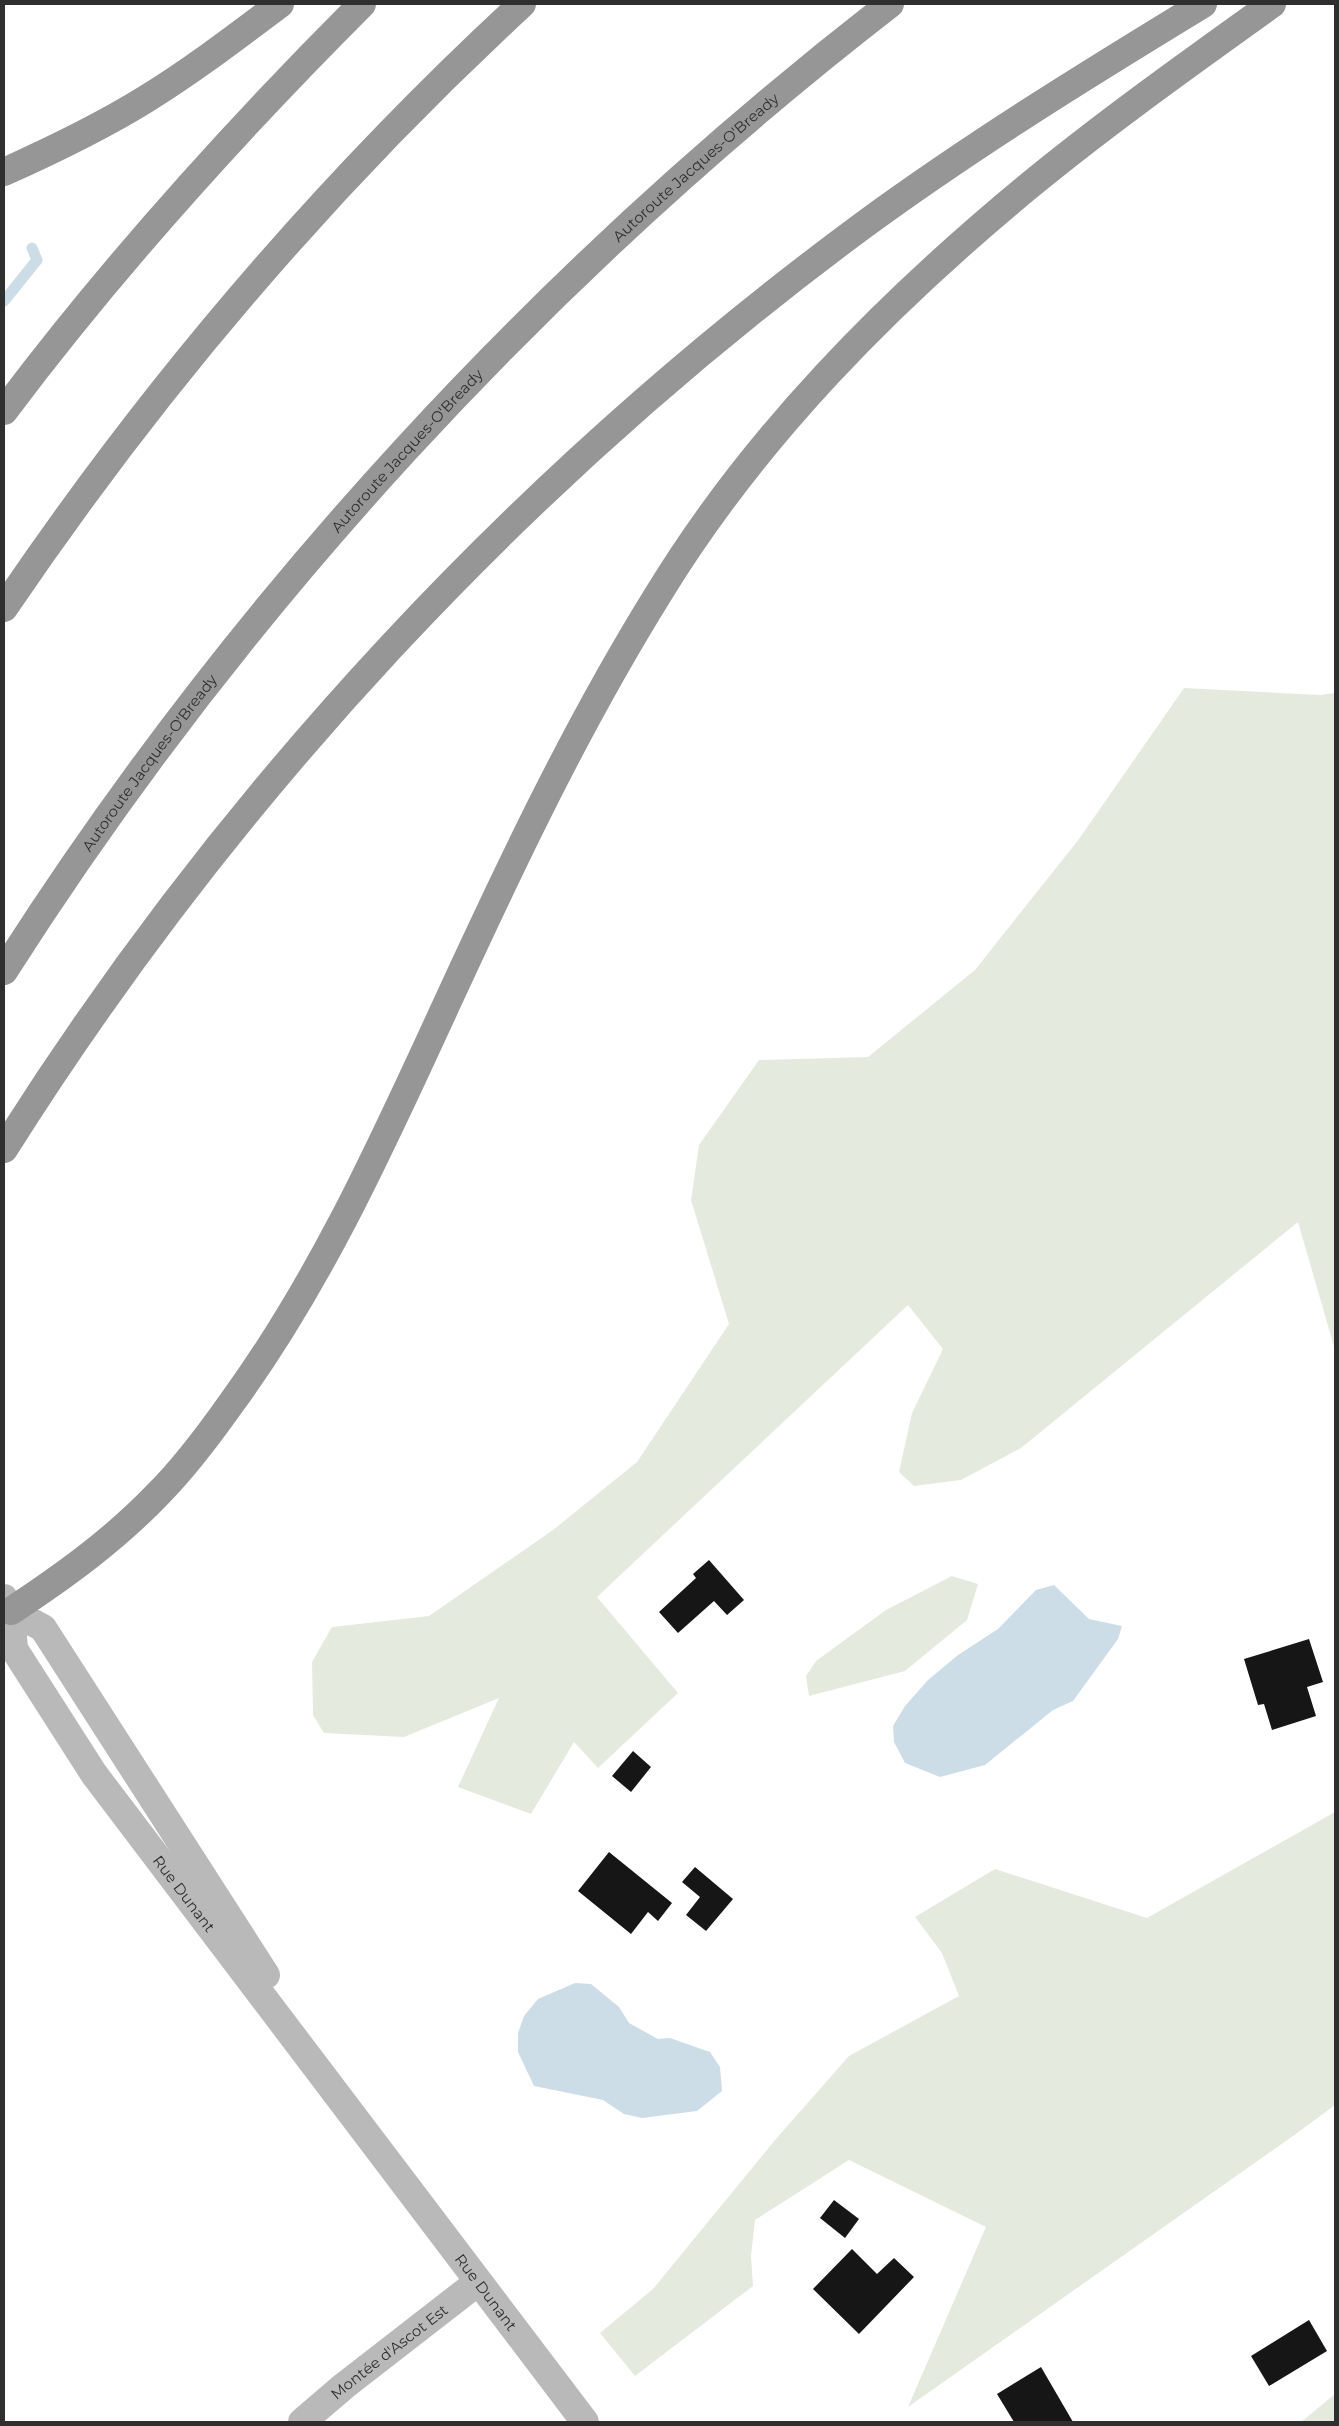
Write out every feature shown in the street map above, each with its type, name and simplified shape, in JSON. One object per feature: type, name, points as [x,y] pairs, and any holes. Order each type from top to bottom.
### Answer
[{"type":"highway","points":[[4,172],[82,135],[146,99],[210,56],[280,4]]},
{"type":"highway","points":[[4,410],[56,343],[174,201],[251,117],[362,4]]},
{"type":"highway","points":[[4,608],[110,461],[252,283],[303,225],[409,113],[522,4]]},
{"type":"highway","name":"Autoroute Jacques-O'Bready","points":[[4,971],[92,840],[192,703],[330,536],[431,422],[538,313],[656,202],[778,95],[890,4]]},
{"type":"highway","points":[[4,1149],[49,1079],[133,958],[179,897],[275,778],[411,626],[487,546],[568,468],[694,358],[866,223],[1023,115],[1203,4]]},
{"type":"highway","points":[[8,1604],[95,1552],[154,1499],[205,1438],[272,1344],[318,1269],[369,1170],[523,841],[580,728],[662,588],[722,500],[749,465],[834,367],[985,222],[1132,105],[1272,4]]},
{"type":"street","name":"Rue Dunant","points":[[8,1604],[14,1649],[94,1774],[386,2162],[585,2422]]},
{"type":"street","name":"Rue Dunant","points":[[8,1604],[43,1628],[386,2162]]},
{"type":"street","name":"Montée d'Ascot Est","points":[[302,2422],[344,2386],[478,2282]]},
{"type":"shaded area","points":[[1184,688],[1320,695],[1335,693],[1335,1350],[1298,1222],[1021,1448],[961,1480],[914,1486],[899,1472],[912,1413],[943,1349],[908,1305],[597,1597],[678,1693],[598,1768],[574,1742],[531,1814],[458,1787],[499,1698],[404,1737],[324,1733],[313,1715],[312,1662],[332,1627],[429,1616],[553,1530],[637,1462],[729,1324],[691,1200],[699,1145],[759,1060],[868,1057],[975,970],[1079,839]]},
{"type":"shaded area","points":[[952,1576],[978,1584],[967,1620],[905,1671],[809,1696],[806,1676],[816,1661],[886,1610]]},
{"type":"shaded area","points":[[1054,1585],[1089,1619],[1122,1626],[1118,1639],[1073,1701],[1053,1710],[985,1765],[940,1777],[905,1763],[894,1742],[893,1726],[905,1706],[928,1680],[958,1655],[998,1629],[1036,1590]]},
{"type":"shaded area","points":[[1335,1812],[1335,2105],[1293,2136],[908,2407],[986,2227],[849,2160],[755,2220],[751,2256],[753,2286],[635,2376],[600,2333],[653,2289],[775,2140],[849,2056],[959,1996],[942,1953],[915,1917],[995,1869],[1147,1918]]},
{"type":"shaded area","points":[[575,1983],[591,1984],[619,2007],[629,2023],[658,2039],[670,2038],[710,2052],[720,2067],[722,2091],[697,2111],[642,2118],[624,2114],[603,2100],[534,2086],[518,2052],[518,2033],[524,2016],[538,1999]]},
{"type":"shaded area","points":[[1335,2394],[1335,2422],[1301,2422]]},
{"type":"building","points":[[709,1560],[744,1600],[727,1615],[714,1601],[678,1633],[659,1612],[696,1578],[693,1574]]},
{"type":"building","points":[[1309,1639],[1323,1682],[1307,1687],[1316,1716],[1272,1730],[1264,1704],[1258,1705],[1244,1659]]},
{"type":"building","points":[[633,1751],[651,1767],[631,1792],[612,1776]]},
{"type":"building","points":[[609,1852],[672,1903],[658,1921],[648,1912],[631,1934],[578,1891]]},
{"type":"building","points":[[695,1867],[733,1899],[706,1931],[686,1915],[700,1897],[682,1882]]},
{"type":"building","points":[[834,2200],[859,2219],[845,2238],[820,2218]]},
{"type":"building","points":[[852,2249],[877,2274],[894,2258],[914,2277],[859,2334],[813,2289]]},
{"type":"building","points":[[1309,2320],[1327,2351],[1269,2386],[1251,2356]]},
{"type":"building","points":[[1041,2367],[1073,2422],[1014,2422],[997,2394]]},
{"type":"waterway","points":[[4,301],[37,260],[32,248]]}]
